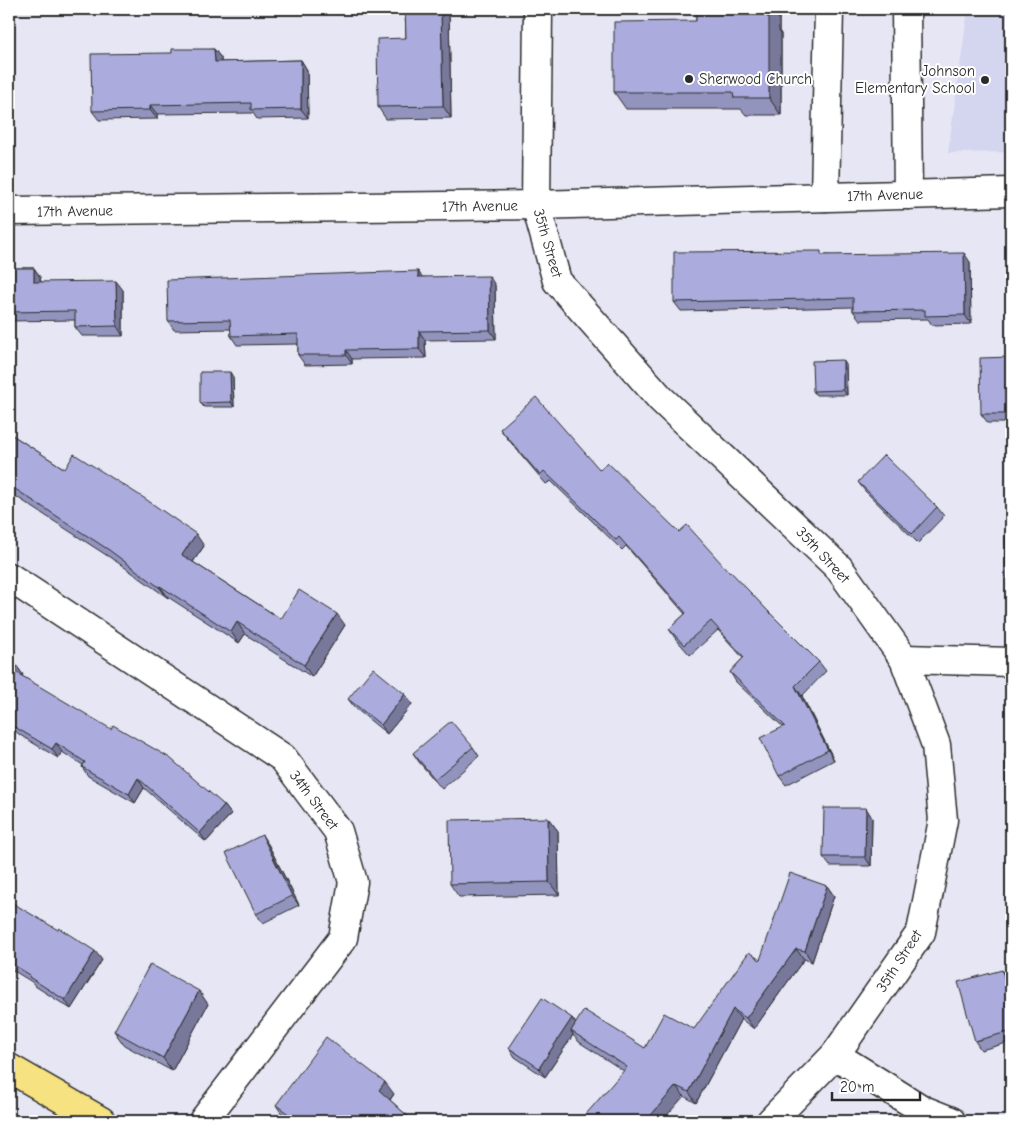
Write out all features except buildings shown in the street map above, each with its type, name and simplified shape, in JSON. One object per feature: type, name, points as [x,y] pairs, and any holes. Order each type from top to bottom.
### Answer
[{"type":"main road","points":[[9,1068],[101,1121]]},
{"type":"street","name":"35th Street","points":[[538,9],[536,205],[558,281],[661,398],[839,568],[904,659],[936,745],[943,820],[921,932],[835,1055],[771,1121]]},
{"type":"street","points":[[825,197],[830,9]]},
{"type":"street","points":[[906,9],[908,195]]},
{"type":"street","name":"17th Avenue","points":[[9,212],[536,205],[1011,192]]},
{"type":"street","name":"34th Street","points":[[9,577],[283,758],[338,831],[353,882],[343,938],[203,1121]]},
{"type":"street","points":[[904,659],[1011,662]]},
{"type":"street","points":[[835,1055],[924,1110],[951,1121]]},
{"type":"shaded area","name":"Johnson Elementary School","points":[[968,9],[1011,9],[1011,152],[948,153]]},
{"type":"place","name":"Sherwood Church","points":[[689,79]]},
{"type":"place","name":"Johnson Elementary School","points":[[985,80]]}]
